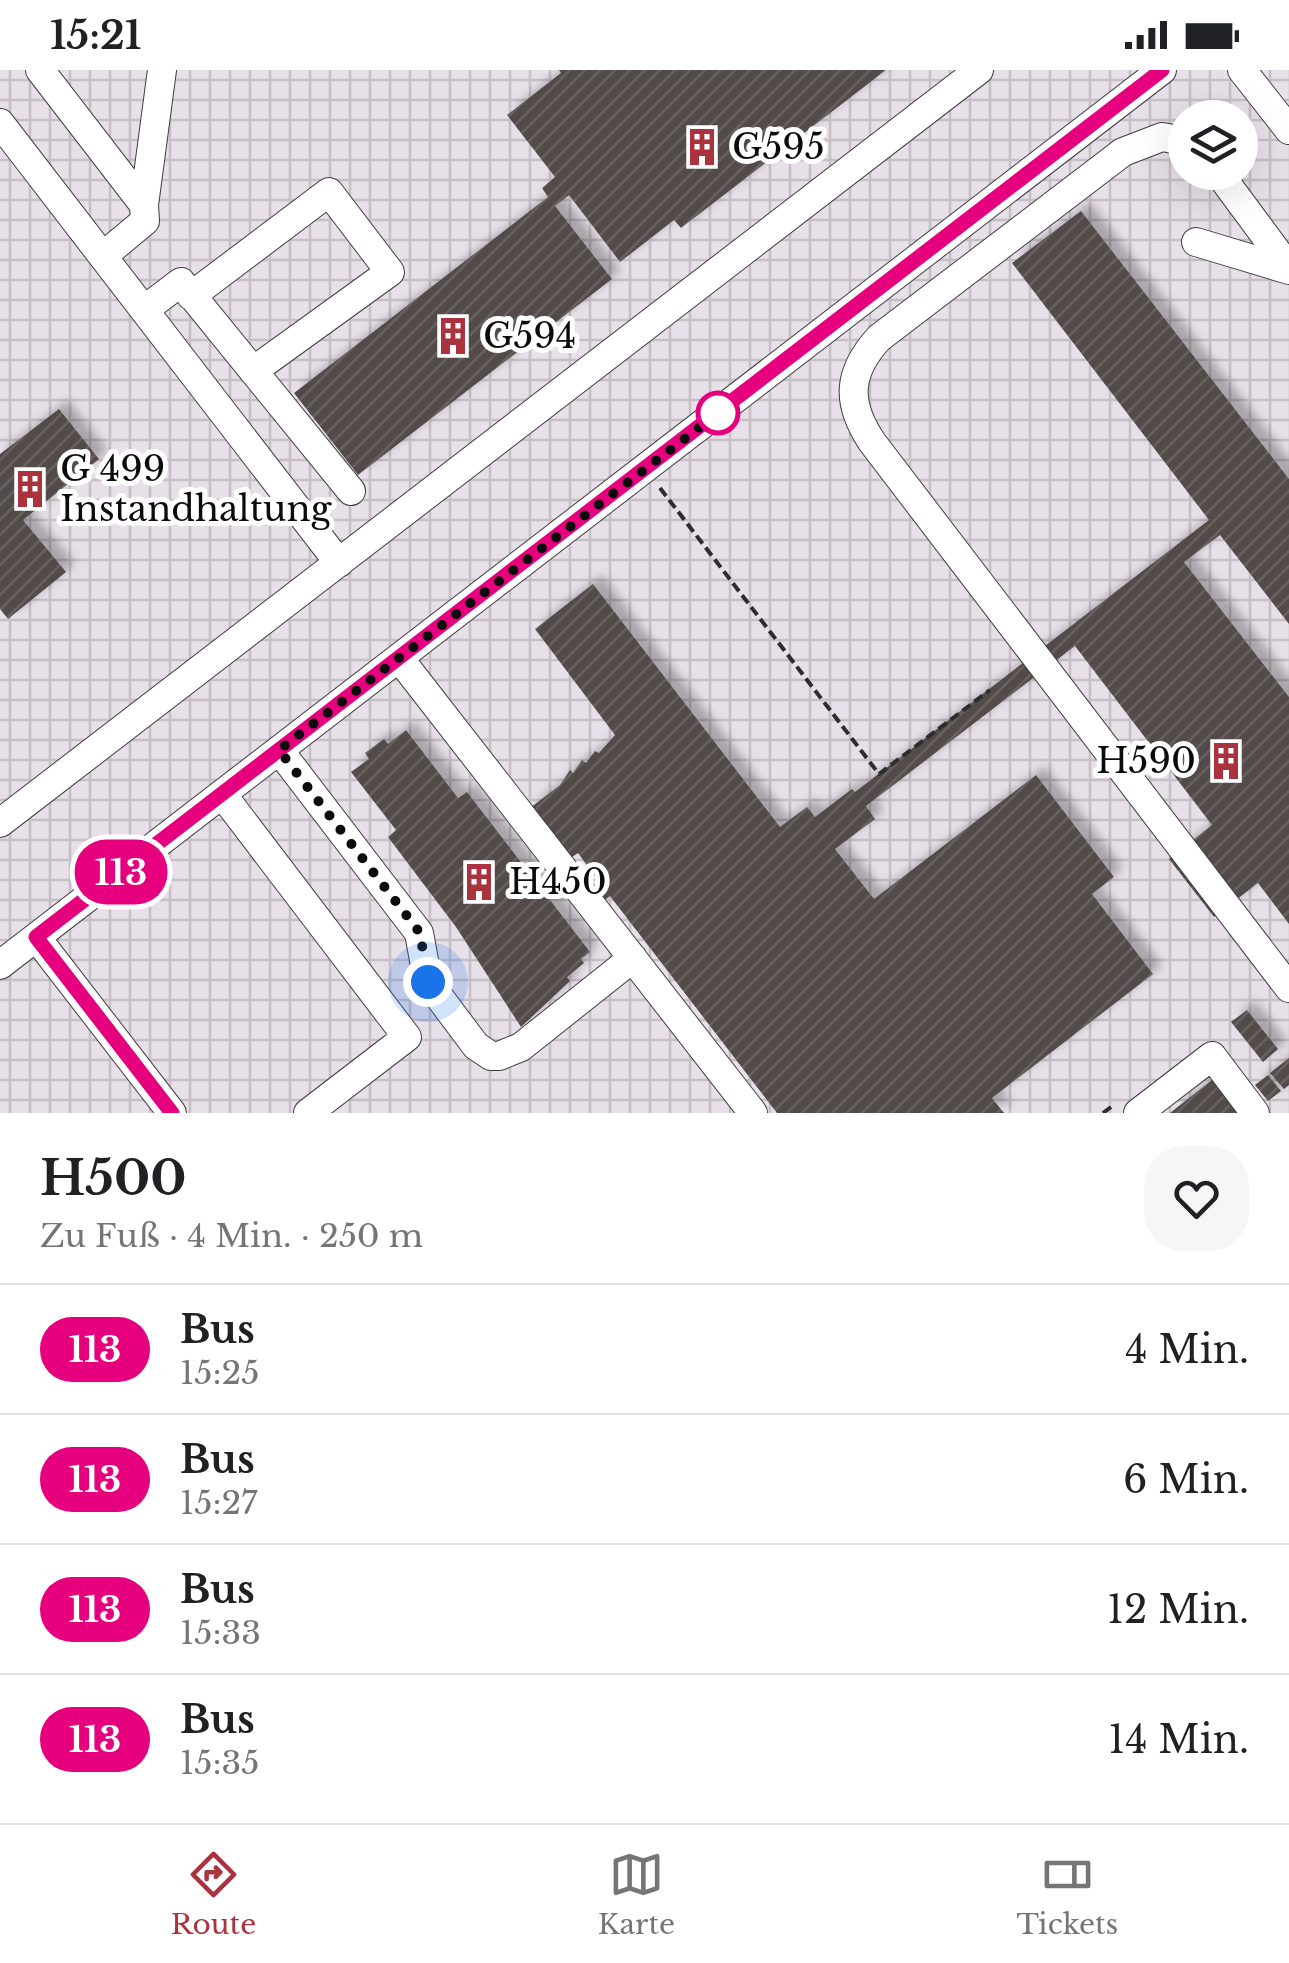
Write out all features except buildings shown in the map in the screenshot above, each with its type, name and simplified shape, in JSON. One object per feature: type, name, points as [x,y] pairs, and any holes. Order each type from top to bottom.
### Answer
[{"type":"street","points":[[40,70],[144,205]]},
{"type":"street","points":[[103,256],[146,222],[144,205],[162,70]]},
{"type":"street","points":[[0,823],[979,70]]},
{"type":"street","points":[[0,965],[1162,70]]},
{"type":"street","points":[[1242,70],[1289,130]]},
{"type":"street","points":[[0,123],[339,563]]},
{"type":"street","points":[[1168,138],[1123,152],[879,338],[854,378],[854,406],[872,442],[1289,988]]},
{"type":"street","points":[[1231,190],[1289,269]]},
{"type":"street","points":[[192,296],[329,192],[390,272],[253,371]]},
{"type":"street","points":[[1196,242],[1289,269]]},
{"type":"street","points":[[144,310],[181,282],[350,491]]},
{"type":"street","points":[[399,658],[753,1113]]},
{"type":"street","points":[[279,750],[420,933],[428,982],[482,1052],[499,1056],[521,1047],[632,958]]},
{"type":"street","points":[[222,794],[407,1037],[308,1113]]},
{"type":"street","points":[[36,937],[172,1113]]},
{"type":"street","points":[[1138,1113],[1212,1056],[1255,1113]]},
{"type":"path","points":[[645,469],[879,774],[990,690]]},
{"type":"shaded area","points":[[0,70],[1289,70],[1289,1113],[0,1113]]},
{"type":"bus line","name":"113","points":[[172,1113],[36,937],[1162,70]]},
{"type":"place","name":"G595","points":[[702,147]]},
{"type":"place","name":"G594","points":[[453,336]]},
{"type":"place","name":"G 499 Instandhaltung","points":[[30,489]]},
{"type":"place","name":"H590","points":[[1226,761]]},
{"type":"place","name":"H450","points":[[479,882]]},
{"type":"route","points":[[428,982],[420,933],[279,750],[726,407],[718,413]]}]
